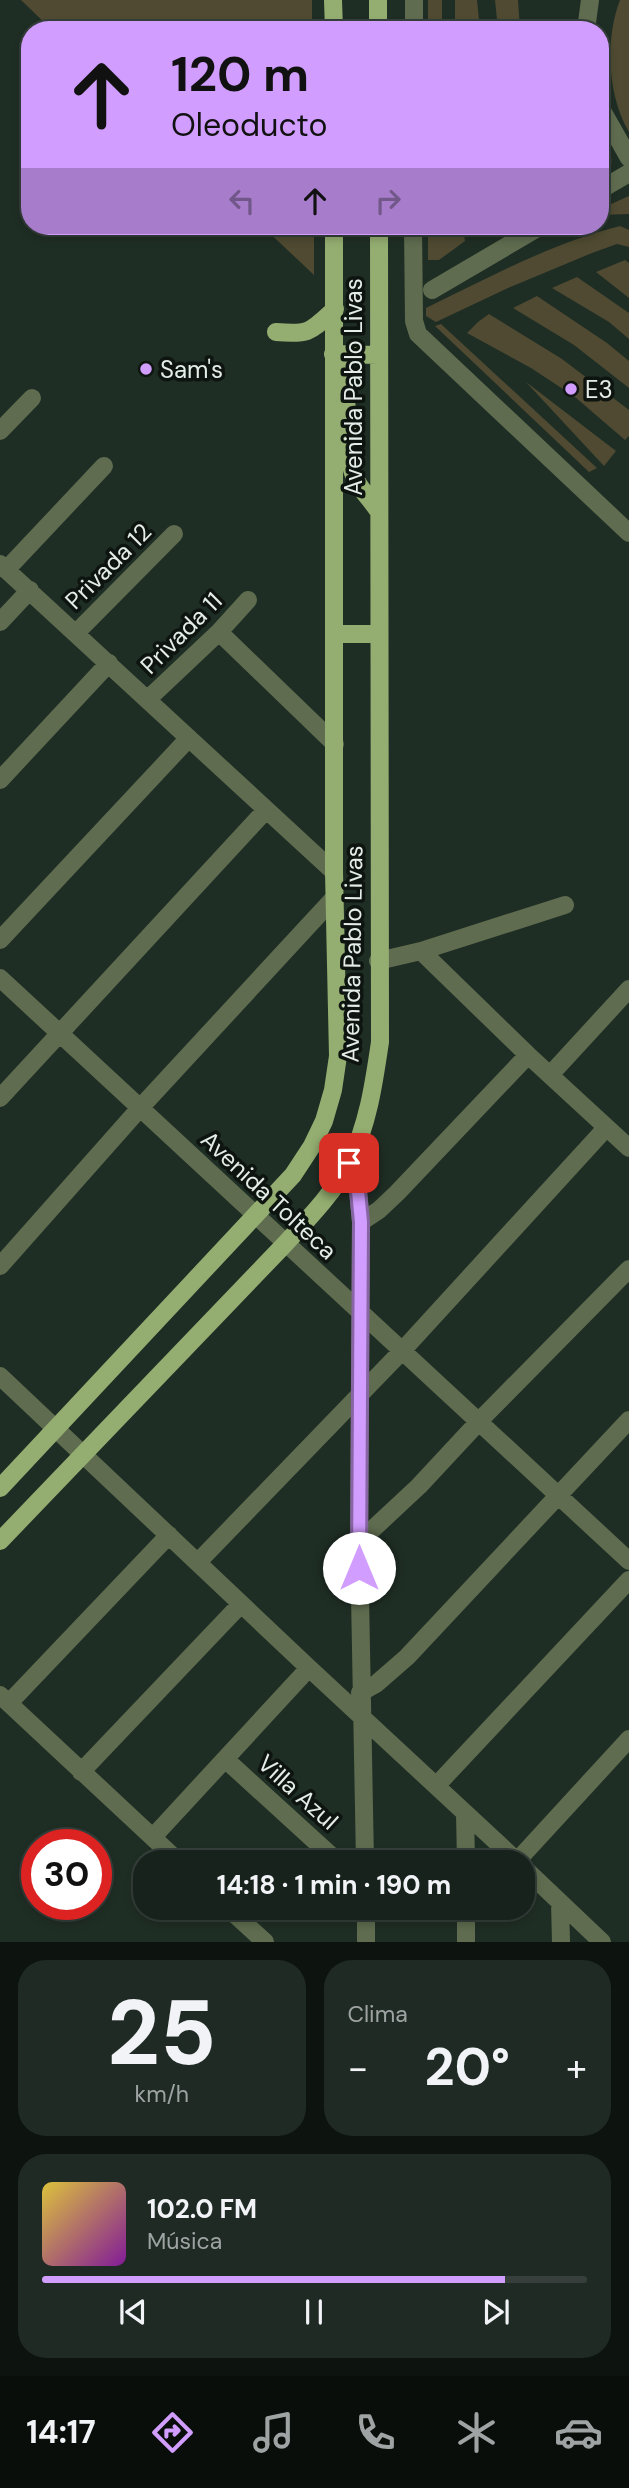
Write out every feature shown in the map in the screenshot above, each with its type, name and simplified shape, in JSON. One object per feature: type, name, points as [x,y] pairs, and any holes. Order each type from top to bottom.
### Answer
[{"type":"main road","points":[[334,0],[334,21]]},
{"type":"main road","points":[[378,0],[378,21]]},
{"type":"main road","name":"Avenida Pablo Livas","points":[[0,1489],[293,1175],[324,1121],[333,1090],[338,1056],[334,898],[334,235]]},
{"type":"main road","name":"Avenida Pablo Livas","points":[[0,1541],[327,1198],[349,1163],[364,1127],[380,1042],[377,509],[379,235]]},
{"type":"main road","points":[[275,332],[301,334],[310,331],[335,309]]},
{"type":"main road","points":[[377,509],[356,480],[351,464],[346,394],[340,368],[333,354],[378,355]]},
{"type":"main road","points":[[334,634],[378,635]]},
{"type":"street","points":[[414,0],[414,21]]},
{"type":"street","points":[[587,21],[590,0]]},
{"type":"street","points":[[609,123],[629,158]]},
{"type":"street","points":[[609,185],[629,173]]},
{"type":"street","points":[[413,235],[413,309],[418,334],[629,533]]},
{"type":"street","points":[[432,290],[526,235]]},
{"type":"street","points":[[0,431],[32,398]]},
{"type":"street","points":[[104,467],[3,567],[334,872]]},
{"type":"street","name":"Privada 12","points":[[76,633],[174,534]]},
{"type":"street","points":[[0,622],[30,590]]},
{"type":"street","name":"Privada 11","points":[[148,699],[219,632],[248,600]]},
{"type":"street","points":[[219,632],[335,744]]},
{"type":"street","points":[[0,780],[108,663]]},
{"type":"street","points":[[0,940],[189,738]]},
{"type":"street","points":[[0,1098],[266,810]]},
{"type":"street","points":[[0,1266],[140,1108],[334,898]]},
{"type":"street","points":[[378,961],[421,951],[565,905]]},
{"type":"street","points":[[421,951],[606,1128],[627,1142]]},
{"type":"street","name":"Avenida Tolteca","points":[[0,978],[629,1561]]},
{"type":"street","points":[[550,1075],[629,989]]},
{"type":"street","points":[[361,1222],[397,1193],[528,1055]]},
{"type":"street","points":[[198,1562],[402,1351],[606,1128]]},
{"type":"street","points":[[349,1163],[358,1191],[361,1222],[358,1395],[360,1716],[365,1850]]},
{"type":"street","points":[[359,1542],[419,1486],[629,1269]]},
{"type":"street","points":[[0,1376],[505,1850]]},
{"type":"street","points":[[360,1693],[376,1684],[407,1657],[629,1420]]},
{"type":"street","points":[[167,1850],[5,1699],[169,1535]]},
{"type":"street","points":[[436,1786],[629,1580]]},
{"type":"street","points":[[81,1772],[241,1604]]},
{"type":"street","points":[[153,1837],[309,1668]]},
{"type":"street","points":[[531,1850],[629,1739]]},
{"type":"street","name":"Villa Azul","points":[[225,1759],[325,1850]]},
{"type":"street","points":[[465,1813],[466,1850]]},
{"type":"street","points":[[535,1878],[602,1942]]},
{"type":"street","points":[[560,1902],[561,1942]]},
{"type":"street","points":[[241,1920],[265,1942]]},
{"type":"street","points":[[366,1920],[366,1942]]},
{"type":"street","points":[[466,1920],[466,1942]]},
{"type":"shaded area","points":[[21,0],[312,0],[312,21],[43,21]]},
{"type":"shaded area","points":[[428,0],[442,0],[442,21],[428,21]]},
{"type":"shaded area","points":[[455,0],[477,0],[479,21],[455,21]]},
{"type":"shaded area","points":[[495,0],[518,0],[519,21],[497,21]]},
{"type":"shaded area","points":[[620,0],[629,0],[629,132],[616,101],[611,67],[612,32]]},
{"type":"shaded area","points":[[609,149],[611,158],[609,172]]},
{"type":"shaded area","points":[[629,196],[629,214],[609,215],[609,205]]},
{"type":"shaded area","points":[[620,226],[629,230],[629,247],[617,244],[592,253],[436,322],[426,316],[426,308],[521,262],[589,235],[609,235],[609,229]]},
{"type":"shaded area","points":[[272,235],[314,235],[314,275]]},
{"type":"shaded area","points":[[428,235],[464,235],[465,241],[439,260],[428,260]]},
{"type":"shaded area","points":[[625,260],[629,263],[629,298],[596,272]]},
{"type":"shaded area","points":[[577,277],[629,313],[629,339],[609,322],[552,288]]},
{"type":"shaded area","points":[[537,296],[629,361],[629,388],[574,345],[513,308]]},
{"type":"shaded area","points":[[489,314],[562,359],[629,410],[629,436],[625,440],[575,397],[531,368],[467,333]]},
{"type":"shaded area","points":[[441,324],[597,468],[589,472],[435,326]]},
{"type":"shaded area","points":[[526,382],[616,451],[604,466]]},
{"type":"place","name":"Sam's","points":[[146,369]]},
{"type":"place","name":"E3","points":[[571,389]]},
{"type":"route","points":[[349,1163],[358,1191],[361,1222],[359,1568]]}]
